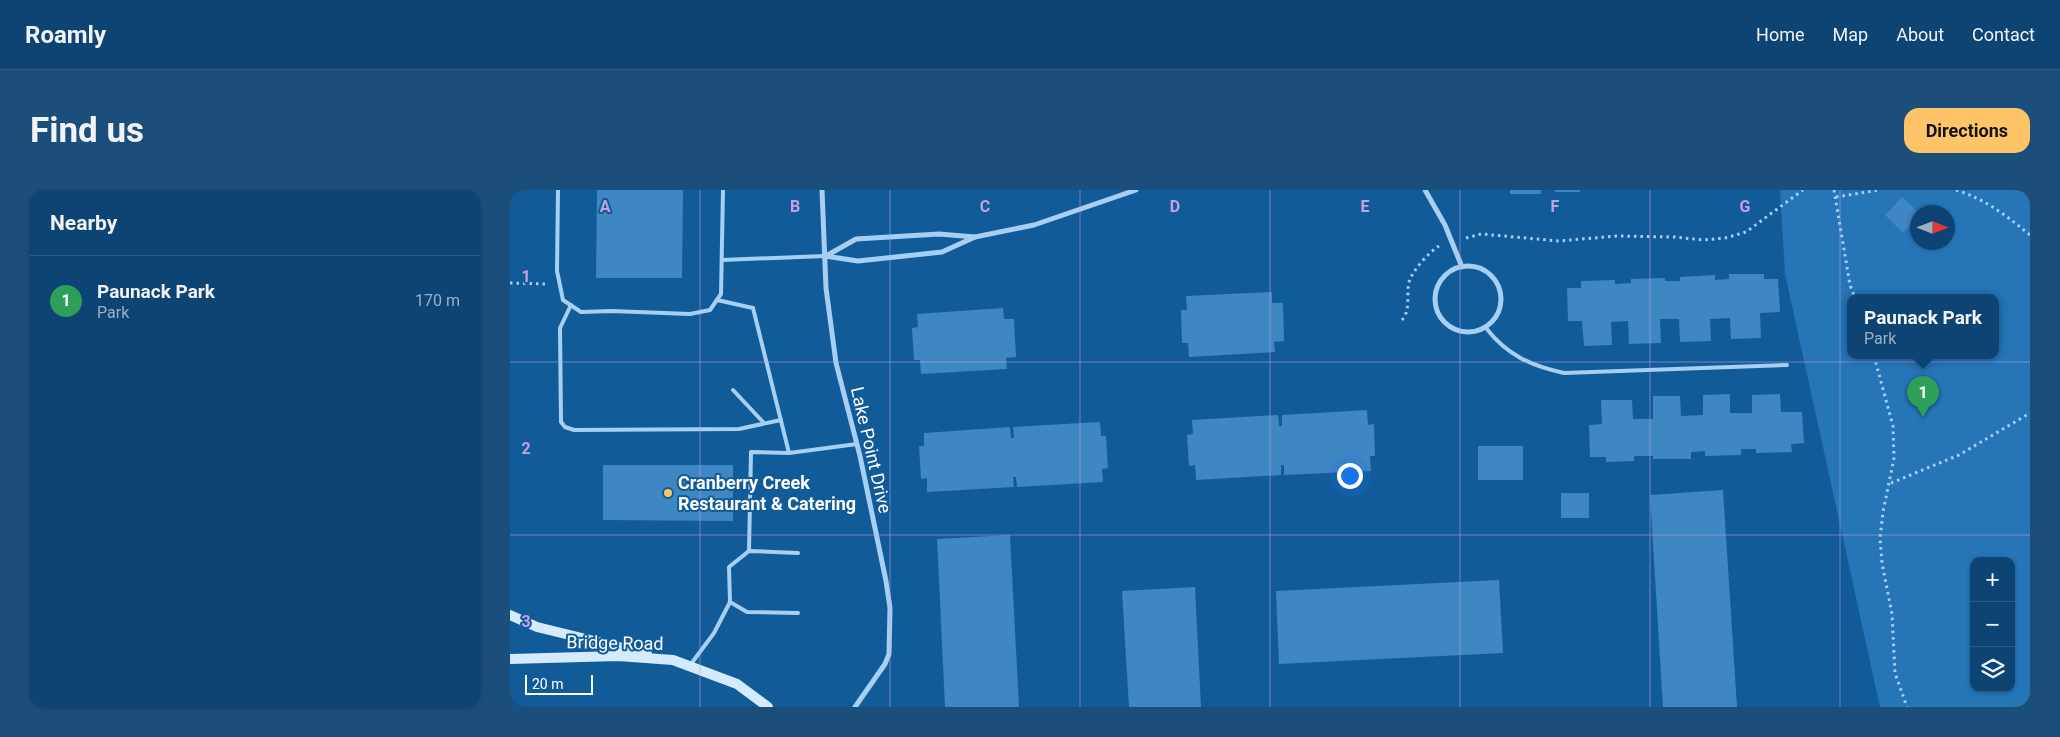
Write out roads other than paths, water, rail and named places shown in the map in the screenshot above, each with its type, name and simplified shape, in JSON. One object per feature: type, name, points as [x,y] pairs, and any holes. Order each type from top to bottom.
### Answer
[{"type":"street","name":"Lake Point Drive","points":[[822,190],[826,288],[836,363],[857,444],[890,608],[889,654],[885,664],[855,707]]},
{"type":"street","points":[[825,256],[858,262],[942,252],[975,237],[1034,225],[1136,190]]},
{"type":"street","points":[[1425,190],[1451,239],[1462,267]]},
{"type":"street","points":[[825,256],[856,239],[939,234],[975,237]]},
{"type":"street","points":[[1473,266],[1484,270],[1493,277],[1499,287],[1502,298],[1500,310],[1495,320],[1486,328],[1471,332],[1455,330],[1439,316],[1436,306],[1438,286],[1452,270],[1473,266]]},
{"type":"street","points":[[510,615],[536,627],[673,660]]},
{"type":"street","name":"Bridge Road","points":[[510,659],[618,656],[673,660],[737,684],[768,707]]},
{"type":"lane","points":[[558,190],[557,271],[563,300],[581,312],[612,311],[690,314],[710,310],[721,294],[723,190]]},
{"type":"lane","points":[[722,260],[825,256]]},
{"type":"lane","points":[[717,300],[754,308],[789,453]]},
{"type":"lane","points":[[570,305],[560,328],[561,422],[565,427],[574,430],[739,429],[762,422],[781,420]]},
{"type":"lane","points":[[1486,328],[1513,355],[1537,367],[1564,373],[1788,365]]},
{"type":"lane","points":[[733,390],[762,422]]},
{"type":"lane","points":[[749,551],[751,452],[789,453],[857,444]]},
{"type":"lane","points":[[689,666],[714,634],[730,602],[729,567],[749,551],[798,552]]},
{"type":"lane","points":[[730,602],[747,612],[798,613]]},
{"type":"place","name":"Paunack Park","points":[[1923,417]]},
{"type":"place","name":"Cranberry Creek Restaurant & Catering","points":[[668,493]]}]
